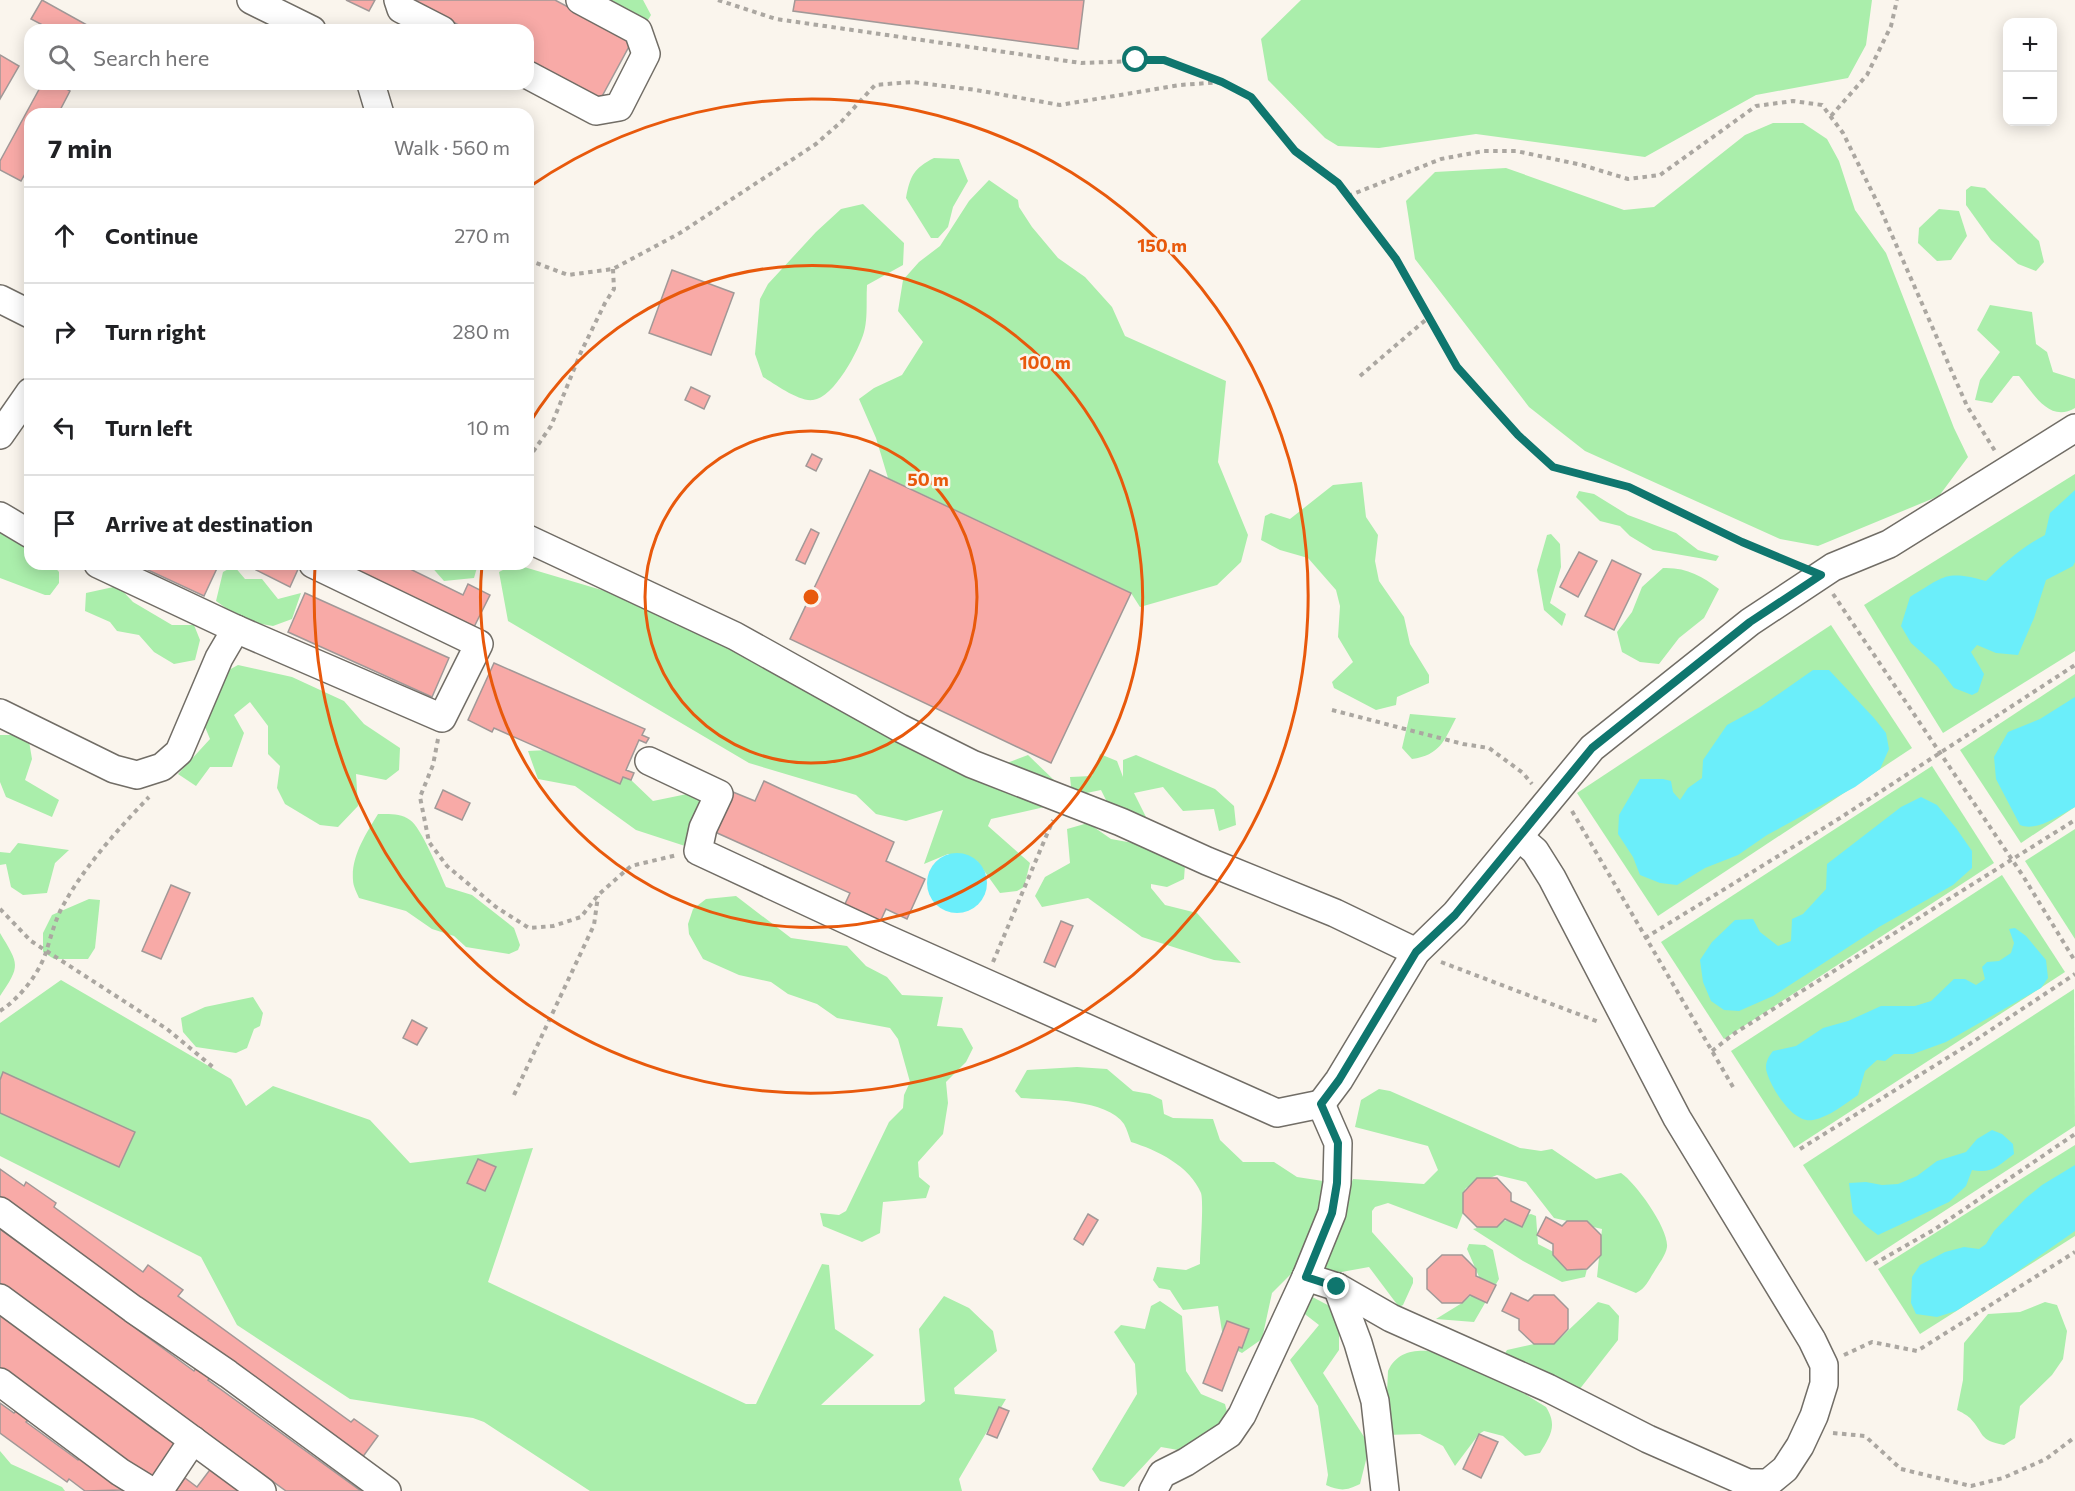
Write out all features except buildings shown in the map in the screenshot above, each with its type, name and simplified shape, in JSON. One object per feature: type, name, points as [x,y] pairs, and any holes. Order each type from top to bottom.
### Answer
[{"type":"street","points":[[251,0],[300,24]]},
{"type":"street","points":[[398,0],[401,9],[430,24]]},
{"type":"street","points":[[534,78],[596,111],[618,106],[646,54],[638,31],[580,0]]},
{"type":"street","points":[[373,90],[378,108]]},
{"type":"street","points":[[0,299],[24,310]]},
{"type":"street","points":[[0,435],[24,401]]},
{"type":"street","points":[[649,761],[719,794],[703,828],[698,851],[885,938],[1277,1113],[1321,1104],[1345,1070],[1416,952],[1455,915],[1592,748],[1750,622],[1833,567],[1889,544],[2075,428]]},
{"type":"street","points":[[0,516],[24,530]]},
{"type":"street","points":[[534,542],[735,636],[900,728],[972,764],[1335,913],[1416,952]]},
{"type":"street","points":[[111,570],[236,629],[442,718],[479,644],[325,570]]},
{"type":"street","points":[[0,713],[114,769],[137,775],[162,767],[179,752],[219,658],[236,629]]},
{"type":"street","points":[[1306,1277],[1337,1287],[1391,1318],[1548,1388],[1648,1439],[1748,1483],[1768,1483],[1785,1469],[1807,1430],[1824,1384],[1824,1365],[1812,1340],[1677,1118],[1552,878],[1535,851],[1519,837]]},
{"type":"street","points":[[1153,1491],[1162,1474],[1229,1434],[1242,1415],[1306,1277],[1332,1213],[1337,1183],[1338,1143],[1321,1104]]},
{"type":"street","points":[[0,1211],[387,1491]]},
{"type":"street","points":[[1337,1287],[1358,1343],[1375,1401],[1384,1491]]},
{"type":"street","points":[[0,1298],[262,1491]]},
{"type":"street","points":[[0,1382],[120,1472],[151,1491]]},
{"type":"street","points":[[159,1491],[193,1440]]},
{"type":"path","points":[[717,0],[776,19],[1082,63],[1164,60],[1222,82],[1251,97],[1295,151],[1338,183],[1396,259],[1457,367],[1518,435],[1553,467],[1629,487],[1742,542],[1821,575],[2012,860],[2075,962]]},
{"type":"path","points":[[1830,116],[1867,75],[1891,26],[1897,0]]},
{"type":"path","points":[[534,262],[568,274],[613,269],[680,233],[816,144],[842,122],[874,85],[912,82],[976,90],[1060,105],[1180,85],[1222,82]]},
{"type":"path","points":[[1348,196],[1440,159],[1484,151],[1516,151],[1582,165],[1628,179],[1660,175],[1756,106],[1793,101],[1822,105],[1844,133],[1880,208],[1967,406],[2007,471]]},
{"type":"path","points":[[534,450],[551,426],[581,352],[614,289],[613,269]]},
{"type":"path","points":[[1360,376],[1429,317]]},
{"type":"path","points":[[1646,938],[1840,818],[2075,665]]},
{"type":"path","points":[[1332,710],[1463,744],[1489,748],[1554,795],[1572,811],[1733,1087]]},
{"type":"path","points":[[442,718],[433,765],[420,797],[429,842],[447,866],[496,907],[529,928],[553,926],[580,917],[598,895],[631,866],[698,851]]},
{"type":"path","points":[[0,1011],[8,1006],[30,982],[46,951],[50,934],[64,904],[80,878],[154,791],[162,767]]},
{"type":"path","points":[[985,982],[1062,799]]},
{"type":"path","points":[[1712,1051],[1755,1021],[2075,820]]},
{"type":"path","points":[[513,1095],[594,925],[598,895]]},
{"type":"path","points":[[0,909],[31,941],[167,1029],[214,1068]]},
{"type":"path","points":[[1416,952],[1634,1035]]},
{"type":"path","points":[[1800,1149],[1968,1045],[2075,974]]},
{"type":"path","points":[[1874,1264],[1935,1229],[2075,1134]]},
{"type":"path","points":[[1824,1365],[1872,1342],[1917,1351],[2075,1252]]},
{"type":"path","points":[[1807,1430],[1865,1436],[1901,1469],[1971,1486],[2002,1478],[2046,1459],[2075,1437]]},
{"type":"green space","points":[[587,0],[643,0],[651,15],[648,20],[623,15]]},
{"type":"green space","points":[[1301,0],[1872,0],[1866,45],[1848,78],[1756,95],[1645,157],[1476,134],[1379,148],[1338,146],[1325,138],[1268,80],[1261,39]]},
{"type":"green space","points":[[1773,123],[1803,123],[1827,139],[1839,161],[1855,210],[1886,253],[1954,428],[1968,457],[1939,496],[1818,546],[1780,539],[1585,451],[1529,407],[1415,259],[1406,201],[1435,172],[1506,168],[1624,210],[1654,207],[1745,135]]},
{"type":"green space","points":[[934,158],[959,159],[968,181],[953,207],[948,227],[938,238],[931,238],[906,198],[909,184],[917,169]]},
{"type":"green space","points":[[989,180],[1018,200],[1019,207],[1032,227],[1058,258],[1085,277],[1112,307],[1125,336],[1226,381],[1218,462],[1248,535],[1241,562],[1217,585],[1140,607],[1131,593],[888,478],[876,438],[859,399],[874,388],[902,375],[923,342],[898,311],[903,280],[919,262],[940,246],[969,201]]},
{"type":"green space","points":[[1971,186],[1985,188],[2039,241],[2044,262],[2036,271],[2018,264],[1991,240],[1966,205],[1966,190]]},
{"type":"green space","points":[[863,204],[904,243],[903,265],[867,285],[865,327],[857,350],[829,391],[821,397],[807,400],[787,392],[763,377],[755,354],[760,299],[768,284],[816,232],[841,209]]},
{"type":"green space","points":[[1939,209],[1959,211],[1967,236],[1951,260],[1937,261],[1918,243],[1919,228]]},
{"type":"green space","points":[[1990,305],[2032,312],[2036,344],[2047,352],[2053,372],[2075,379],[2075,408],[2066,412],[2050,409],[2036,398],[2019,376],[2013,376],[1992,403],[1975,400],[1980,380],[2000,352],[1977,330]]},
{"type":"green space","points":[[2075,474],[2075,651],[1943,733],[1864,605]]},
{"type":"green space","points":[[1362,482],[1366,517],[1378,535],[1375,561],[1379,581],[1404,617],[1410,644],[1429,675],[1429,683],[1397,697],[1396,705],[1376,710],[1334,688],[1332,682],[1353,662],[1338,637],[1340,606],[1336,590],[1308,558],[1280,550],[1261,540],[1265,516],[1271,513],[1290,519],[1333,485]]},
{"type":"green space","points":[[1579,491],[1594,494],[1628,515],[1676,533],[1698,550],[1719,556],[1716,561],[1653,550],[1630,536],[1620,526],[1600,521],[1576,497]]},
{"type":"green space","points":[[0,522],[24,536],[24,570],[57,570],[59,572],[59,583],[50,595],[0,578]]},
{"type":"green space","points":[[1551,534],[1560,544],[1561,567],[1550,603],[1566,614],[1562,626],[1544,610],[1537,570],[1547,535]]},
{"type":"green space","points":[[1663,568],[1693,573],[1719,589],[1704,618],[1679,638],[1659,664],[1640,662],[1622,652],[1617,632],[1632,612],[1642,587]]},
{"type":"green space","points":[[237,570],[245,579],[262,579],[278,599],[301,593],[292,619],[273,626],[244,621],[216,601],[223,572]]},
{"type":"green space","points":[[434,570],[476,570],[474,578],[444,581]]},
{"type":"green space","points":[[534,570],[696,618],[1049,806],[991,819],[988,826],[1030,863],[1024,887],[1017,891],[1000,893],[977,861],[948,854],[924,864],[943,810],[906,821],[876,814],[856,795],[749,763],[508,621],[499,572]]},
{"type":"green space","points":[[118,586],[133,602],[172,625],[194,625],[200,640],[195,660],[174,664],[154,652],[139,635],[117,631],[110,622],[85,611],[86,593]]},
{"type":"green space","points":[[1831,625],[1912,748],[1658,916],[1577,793]]},
{"type":"green space","points":[[238,665],[292,677],[344,701],[364,724],[400,748],[399,770],[386,780],[356,774],[358,806],[338,827],[320,825],[285,804],[277,788],[280,766],[268,754],[268,726],[250,702],[234,715],[244,733],[232,767],[210,767],[196,786],[178,774],[210,739],[200,715],[218,676]]},
{"type":"green space","points":[[2075,674],[2075,807],[2021,843],[1960,750]]},
{"type":"green space","points":[[1410,714],[1456,718],[1440,746],[1429,754],[1412,759],[1402,748]]},
{"type":"green space","points":[[0,735],[28,735],[32,759],[25,780],[59,800],[52,817],[6,797],[0,782]]},
{"type":"green space","points":[[567,749],[631,780],[653,801],[692,793],[709,798],[685,846],[636,830],[575,786],[538,779],[528,751]]},
{"type":"green space","points":[[1100,754],[1117,761],[1123,777],[1123,760],[1136,755],[1215,789],[1234,806],[1236,825],[1219,831],[1214,809],[1183,811],[1163,787],[1134,793],[1147,819],[1112,812],[1101,790],[1072,796],[1070,777],[1092,776]]},
{"type":"green space","points":[[1028,755],[1056,782],[1054,796],[1002,765]]},
{"type":"green space","points":[[1932,766],[1994,863],[1724,1039],[1661,942]]},
{"type":"green space","points":[[378,814],[395,814],[410,820],[430,851],[446,887],[472,895],[514,928],[520,945],[518,950],[509,954],[466,947],[454,936],[432,929],[406,911],[359,898],[353,882],[354,862]]},
{"type":"green space","points":[[1088,823],[1111,839],[1178,851],[1185,865],[1184,879],[1167,887],[1151,884],[1151,888],[1165,905],[1197,913],[1241,963],[1214,960],[1142,937],[1088,898],[1042,907],[1035,896],[1045,877],[1070,863],[1067,829]]},
{"type":"green space","points":[[2075,829],[2075,939],[2025,861]]},
{"type":"green space","points":[[18,843],[69,850],[55,863],[47,893],[23,895],[11,887],[6,864],[0,865],[0,852],[10,853]]},
{"type":"green space","points":[[2002,875],[2065,972],[1794,1148],[1731,1051]]},
{"type":"green space","points":[[736,896],[791,938],[847,946],[866,966],[887,977],[902,995],[943,997],[937,1026],[962,1028],[973,1048],[966,1062],[946,1082],[948,1103],[943,1134],[918,1162],[919,1177],[930,1186],[926,1198],[883,1202],[880,1233],[862,1242],[823,1226],[820,1213],[839,1215],[846,1211],[889,1122],[903,1108],[904,1095],[910,1082],[898,1039],[890,1028],[837,1018],[817,1004],[788,994],[771,982],[739,975],[703,959],[689,934],[688,924],[693,909],[706,899]]},
{"type":"green space","points":[[89,899],[100,900],[95,948],[88,959],[54,959],[43,952],[43,933],[52,915]]},
{"type":"green space","points":[[0,933],[11,952],[15,965],[12,978],[0,996]]},
{"type":"green space","points":[[61,980],[231,1079],[246,1106],[273,1086],[370,1120],[410,1163],[533,1148],[488,1282],[746,1404],[756,1404],[822,1264],[829,1265],[835,1329],[874,1355],[821,1405],[920,1405],[925,1401],[919,1329],[944,1296],[969,1308],[993,1331],[997,1351],[954,1388],[955,1394],[1006,1399],[959,1479],[962,1491],[590,1491],[484,1422],[473,1418],[350,1399],[237,1325],[201,1257],[0,1156],[0,1023]]},
{"type":"green space","points":[[2074,989],[2075,1126],[1866,1262],[1803,1165]]},
{"type":"green space","points":[[253,997],[263,1013],[260,1026],[254,1029],[247,1048],[236,1053],[196,1047],[183,1032],[181,1018],[205,1007]]},
{"type":"green space","points":[[1077,1067],[1107,1069],[1133,1091],[1150,1094],[1162,1100],[1164,1114],[1173,1118],[1213,1119],[1220,1140],[1243,1162],[1274,1162],[1297,1177],[1323,1181],[1322,1194],[1326,1196],[1297,1268],[1272,1293],[1262,1339],[1242,1353],[1224,1344],[1218,1306],[1183,1310],[1170,1290],[1159,1288],[1153,1280],[1157,1267],[1186,1270],[1200,1264],[1202,1198],[1196,1183],[1172,1160],[1131,1142],[1124,1124],[1105,1110],[1076,1102],[1021,1098],[1015,1091],[1027,1070]]},
{"type":"green space","points":[[1379,1089],[1390,1091],[1520,1148],[1541,1151],[1552,1149],[1596,1179],[1621,1173],[1635,1186],[1650,1207],[1666,1239],[1665,1253],[1646,1284],[1636,1293],[1597,1277],[1602,1229],[1554,1218],[1526,1182],[1497,1175],[1466,1188],[1463,1193],[1463,1213],[1457,1229],[1388,1203],[1375,1207],[1372,1211],[1372,1232],[1413,1278],[1403,1305],[1399,1307],[1369,1267],[1325,1275],[1318,1268],[1353,1179],[1424,1184],[1438,1170],[1428,1146],[1355,1127],[1361,1100]]},
{"type":"green space","points":[[2075,1145],[2075,1236],[1920,1334],[1878,1269]]},
{"type":"green space","points":[[1531,1214],[1536,1216],[1538,1244],[1587,1269],[1585,1277],[1562,1282],[1523,1261],[1473,1229]]},
{"type":"green space","points":[[1469,1244],[1485,1245],[1493,1250],[1499,1279],[1474,1322],[1436,1319],[1462,1303],[1483,1286],[1467,1249]]},
{"type":"green space","points":[[1305,1293],[1337,1310],[1339,1314],[1339,1350],[1323,1373],[1368,1443],[1369,1448],[1360,1484],[1347,1489],[1326,1485],[1328,1475],[1318,1406],[1290,1360],[1319,1325],[1297,1308]]},
{"type":"green space","points":[[1160,1301],[1182,1316],[1186,1371],[1201,1394],[1225,1404],[1234,1440],[1195,1453],[1161,1447],[1124,1487],[1100,1481],[1092,1469],[1137,1394],[1135,1364],[1114,1332],[1121,1325],[1145,1329],[1151,1306]]},
{"type":"green space","points":[[1598,1302],[1609,1305],[1619,1316],[1618,1340],[1579,1390],[1504,1355],[1507,1350],[1534,1344],[1554,1344]]},
{"type":"green space","points":[[2045,1302],[2057,1305],[2067,1331],[2063,1359],[2052,1375],[2020,1406],[2015,1438],[2004,1445],[1990,1441],[1983,1436],[1970,1418],[1957,1410],[1963,1380],[1964,1343],[1988,1314],[2020,1312]]},
{"type":"green space","points":[[1428,1351],[1477,1365],[1546,1407],[1552,1425],[1540,1453],[1525,1456],[1503,1436],[1484,1431],[1479,1434],[1455,1466],[1443,1446],[1420,1434],[1385,1435],[1388,1371],[1391,1365],[1404,1354]]},
{"type":"green space","points":[[0,1451],[11,1464],[62,1487],[65,1491],[0,1491]]},
{"type":"water","points":[[2075,490],[2075,562],[2073,566],[2046,580],[2034,618],[2018,655],[1996,653],[1977,645],[1971,652],[1984,674],[1978,692],[1972,695],[1954,688],[1938,667],[1911,643],[1901,626],[1910,597],[1946,577],[1962,576],[1986,581],[2014,556],[2045,535],[2050,513]]},
{"type":"water","points":[[1813,670],[1829,670],[1886,733],[1889,749],[1880,769],[1855,787],[1767,835],[1738,855],[1705,868],[1677,885],[1660,883],[1640,875],[1633,857],[1618,834],[1619,815],[1640,779],[1671,781],[1673,792],[1680,800],[1688,788],[1702,778],[1703,760],[1727,725],[1760,707]]},
{"type":"water","points":[[2075,697],[2075,807],[2041,824],[2027,827],[2020,825],[1996,779],[1994,757],[2008,732],[2040,719]]},
{"type":"water","points":[[1921,797],[1937,805],[1956,828],[1972,851],[1972,868],[1953,885],[1879,927],[1773,996],[1739,1011],[1724,1010],[1711,1001],[1703,982],[1700,960],[1712,942],[1735,920],[1753,919],[1760,932],[1778,946],[1791,941],[1792,919],[1803,914],[1826,889],[1827,864],[1901,807]]},
{"type":"water","points":[[957,853],[974,858],[982,866],[987,883],[982,900],[974,908],[957,913],[940,908],[932,900],[927,883],[932,866],[940,858]]},
{"type":"water","points":[[2015,928],[2026,936],[2046,960],[2048,978],[2041,988],[1946,1042],[1913,1054],[1894,1054],[1885,1061],[1877,1060],[1865,1071],[1858,1095],[1825,1116],[1805,1120],[1798,1117],[1784,1104],[1773,1088],[1766,1070],[1767,1061],[1773,1051],[1796,1046],[1823,1028],[1848,1021],[1881,1006],[1915,1006],[1931,1001],[1954,979],[1965,979],[1976,985],[1985,979],[1982,967],[1987,962],[1999,961],[2011,953],[2014,943],[2009,929]]},
{"type":"water","points":[[1992,1130],[2002,1134],[2013,1144],[2014,1154],[1990,1170],[1972,1170],[1966,1186],[1949,1202],[1878,1235],[1853,1213],[1849,1183],[1898,1184],[1917,1176],[1937,1161],[1966,1152],[1977,1139]]},
{"type":"water","points":[[2075,1165],[2075,1231],[1956,1311],[1937,1317],[1916,1314],[1911,1303],[1912,1277],[1920,1265],[1945,1252],[1964,1247],[1979,1249],[2026,1198],[2042,1185]]},
{"type":"route","points":[[1136,60],[1164,60],[1222,82],[1251,97],[1295,151],[1338,183],[1396,259],[1457,367],[1518,435],[1553,467],[1629,487],[1742,542],[1821,575],[1750,622],[1592,748],[1455,915],[1416,952],[1376,1021],[1321,1104],[1338,1143],[1337,1183],[1332,1213],[1306,1277],[1337,1287]]}]
